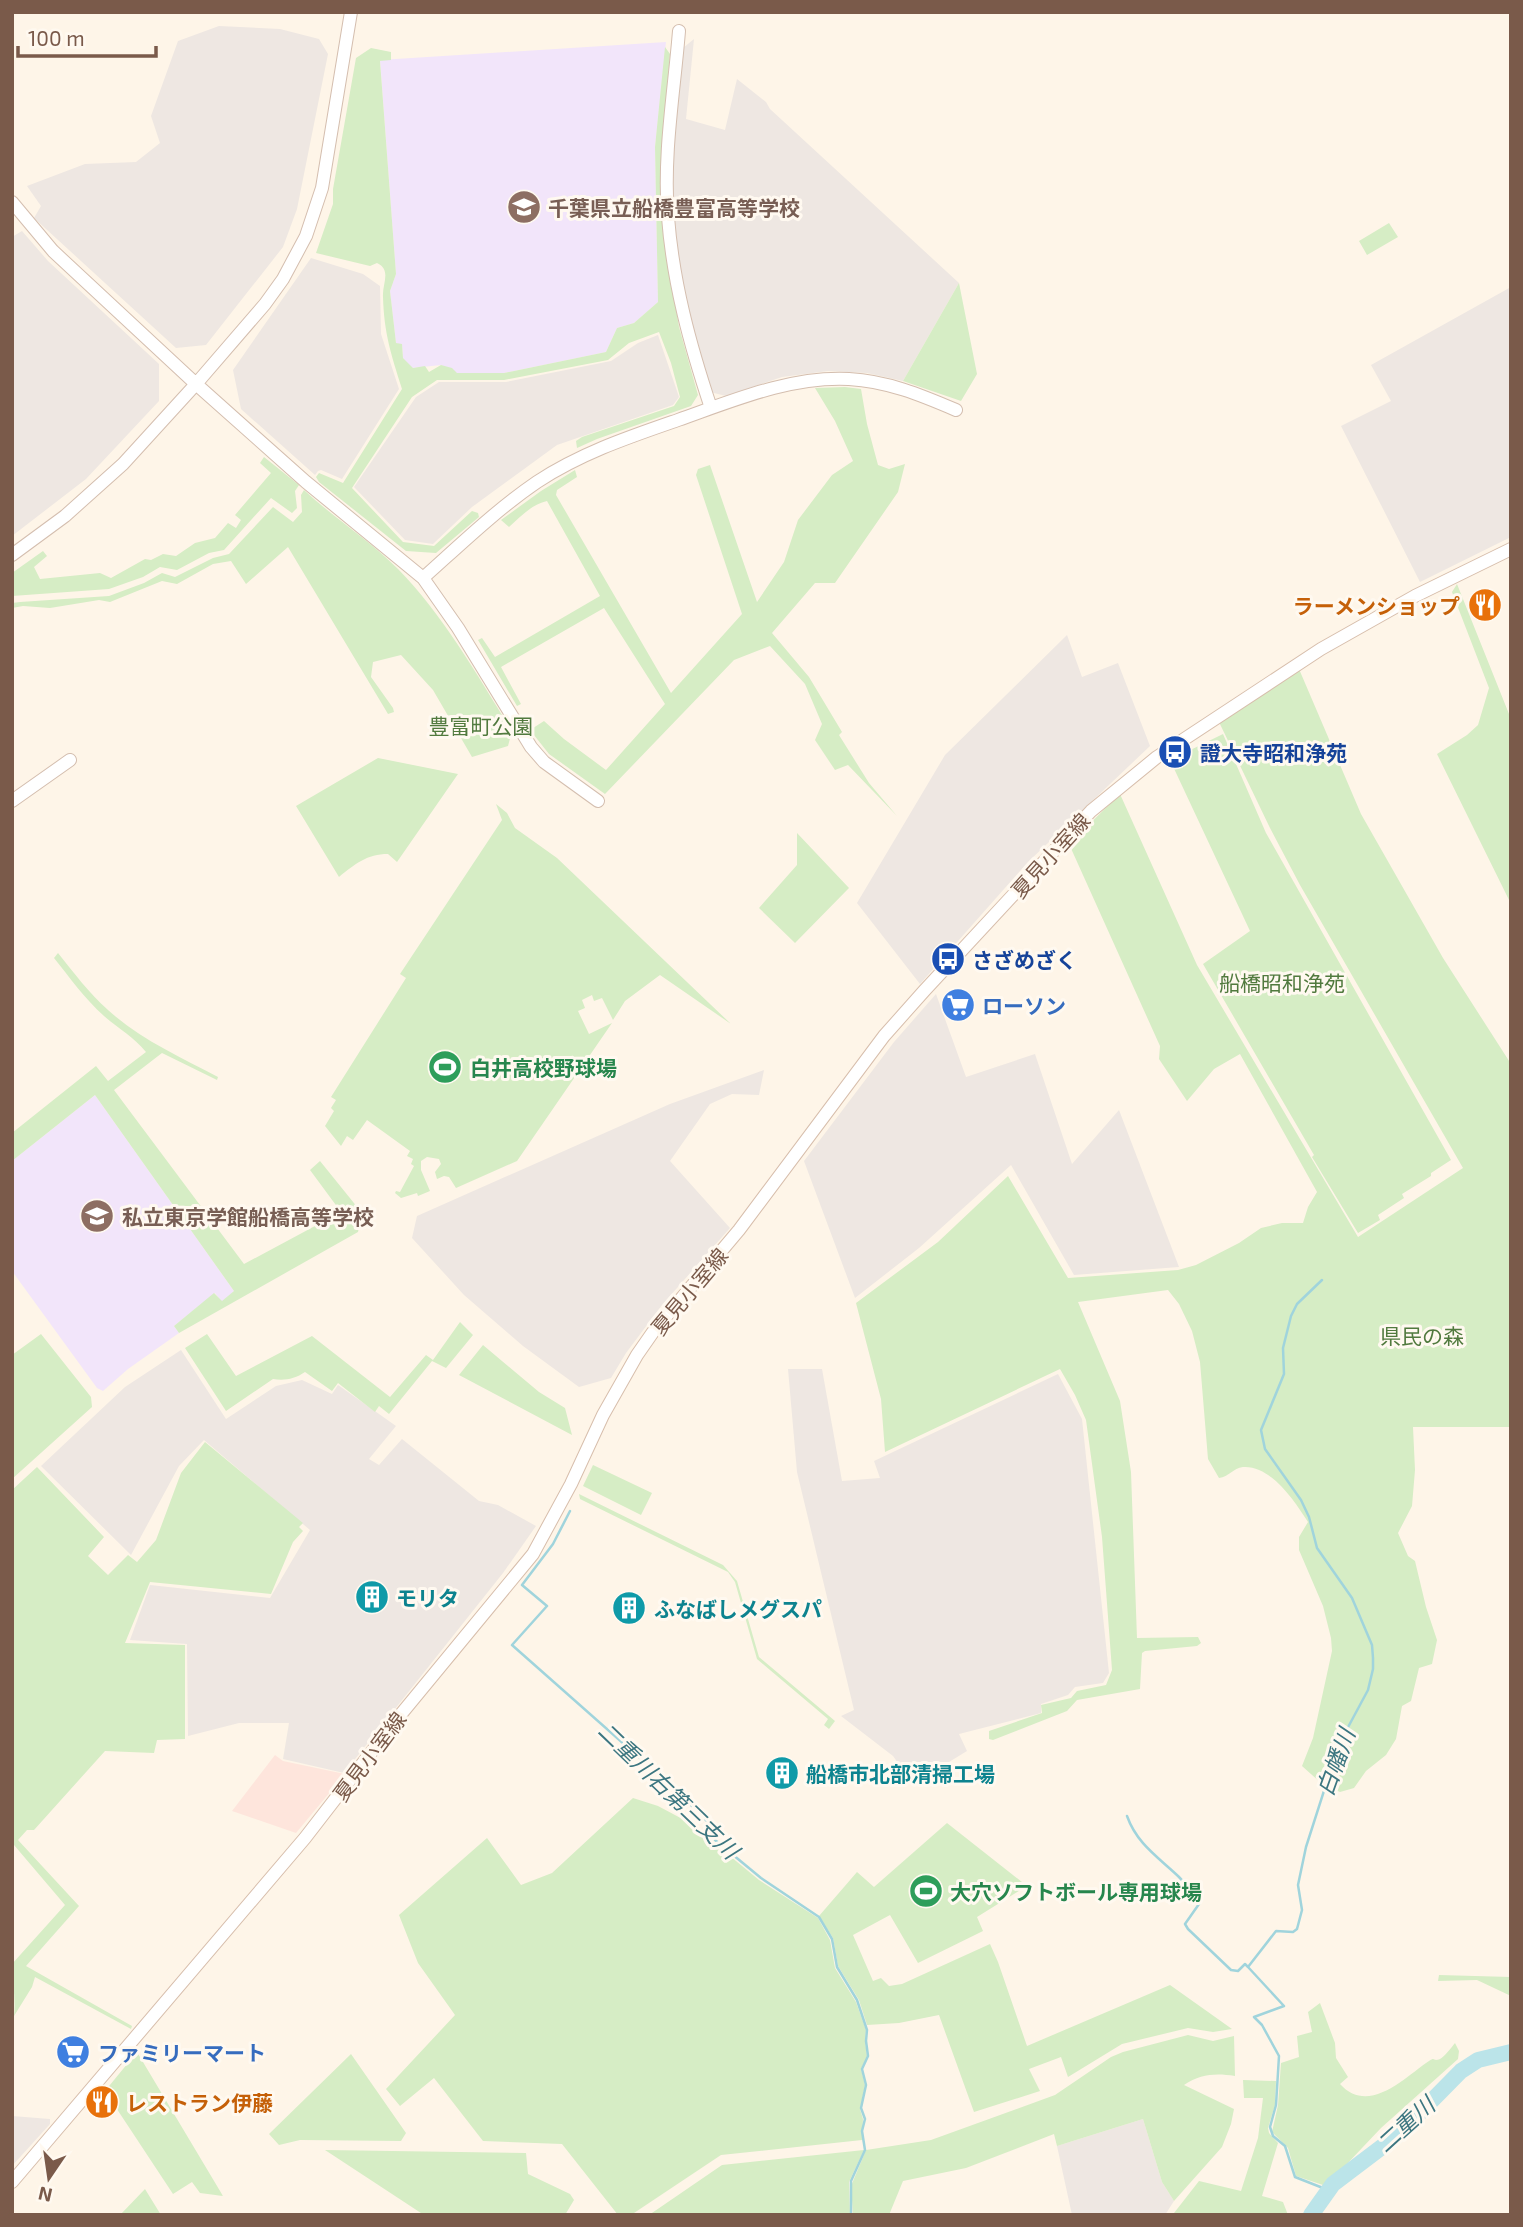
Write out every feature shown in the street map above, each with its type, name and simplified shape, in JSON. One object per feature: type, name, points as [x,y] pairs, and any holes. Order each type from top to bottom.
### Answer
[{"type":"street","points":[[12,555],[65,516],[114,472],[196,384],[276,290],[306,236],[322,188],[351,12]]},
{"type":"street","points":[[679,31],[668,147],[668,215],[685,323],[711,408]]},
{"type":"street","points":[[12,202],[53,251],[196,384],[306,482],[423,578],[471,648],[531,747],[544,762],[598,801]]},
{"type":"street","points":[[423,578],[513,499],[558,469],[602,447],[711,408],[785,386],[815,380],[847,379],[898,387],[956,410]]},
{"type":"street","name":"夏見小室線","points":[[12,2182],[306,1838],[397,1719],[527,1561],[543,1537],[603,1415],[653,1332],[739,1230],[884,1036],[931,983],[1091,810],[1136,773],[1321,649],[1415,596],[1511,549]]},
{"type":"street","points":[[12,801],[70,761]]},
{"type":"shaded area","points":[[219,26],[280,29],[319,39],[328,54],[297,209],[283,247],[206,345],[176,348],[34,218],[41,206],[27,186],[85,164],[136,162],[160,143],[151,116],[178,41]]},
{"type":"shaded area","points":[[694,39],[686,119],[725,130],[737,79],[766,102],[770,109],[959,283],[903,381],[867,373],[828,371],[782,377],[726,396],[710,392],[690,322],[673,215],[673,148],[683,48]]},
{"type":"shaded area","name":"千葉県立船橋豊富高等学校","points":[[666,42],[655,147],[658,302],[634,323],[617,328],[606,352],[504,373],[456,373],[441,365],[413,368],[408,365],[403,358],[402,345],[396,343],[390,291],[396,274],[380,60]]},
{"type":"shaded area","points":[[22,231],[48,261],[159,364],[159,401],[86,479],[12,536],[12,237]]},
{"type":"shaded area","points":[[311,258],[363,274],[380,286],[381,334],[399,389],[342,479],[321,470],[315,475],[241,409],[233,370]]},
{"type":"shaded area","points":[[1511,287],[1511,537],[1420,582],[1341,426],[1391,401],[1371,365]]},
{"type":"shaded area","points":[[658,335],[679,397],[673,405],[557,445],[472,507],[433,544],[405,540],[354,487],[416,397],[439,382],[506,382],[611,361],[638,343]]},
{"type":"shaded area","points":[[1067,635],[1082,677],[1118,663],[1150,746],[1028,862],[920,984],[857,903],[945,755]]},
{"type":"shaded area","points":[[936,994],[966,1077],[1035,1054],[1072,1164],[1119,1110],[1179,1267],[1074,1275],[1011,1165],[919,1248],[855,1298],[804,1161],[894,1042]]},
{"type":"shaded area","points":[[764,1070],[759,1095],[732,1094],[710,1104],[670,1161],[730,1228],[662,1305],[611,1378],[579,1387],[523,1346],[464,1295],[412,1238],[417,1216],[670,1104]]},
{"type":"shaded area","name":"私立東京学館船橋高等学校","points":[[95,1095],[234,1291],[222,1302],[215,1293],[174,1326],[179,1333],[128,1369],[103,1391],[97,1388],[12,1271],[12,1161]]},
{"type":"shaded area","points":[[181,1350],[226,1419],[276,1386],[302,1380],[332,1394],[338,1385],[396,1426],[369,1459],[379,1465],[402,1439],[479,1501],[498,1505],[536,1526],[503,1573],[344,1773],[283,1759],[289,1723],[239,1723],[188,1736],[187,1644],[130,1640],[150,1585],[270,1598],[310,1530],[204,1440],[179,1466],[131,1555],[41,1466],[125,1387]]},
{"type":"shaded area","points":[[788,1369],[822,1369],[842,1481],[880,1478],[874,1461],[1058,1374],[1082,1419],[1109,1673],[1103,1683],[1075,1687],[1068,1695],[1041,1704],[1041,1713],[959,1734],[967,1751],[913,1784],[893,1756],[841,1716],[854,1710],[797,1472]]},
{"type":"shaded area","points":[[275,1755],[283,1761],[345,1774],[296,1833],[232,1811]]},
{"type":"shaded area","points":[[12,2116],[50,2119],[50,2124],[12,2166]]},
{"type":"shaded area","points":[[1143,2119],[1162,2182],[1174,2201],[1165,2215],[1072,2215],[1057,2146]]},
{"type":"green space","points":[[665,47],[670,54],[662,146],[673,291],[679,327],[698,395],[691,406],[577,448],[576,441],[582,437],[674,406],[680,397],[659,332],[629,343],[608,360],[504,380],[437,380],[412,397],[352,488],[403,542],[434,546],[472,511],[478,513],[479,517],[436,553],[406,551],[316,477],[319,473],[343,483],[402,389],[385,322],[384,269],[377,263],[370,266],[316,253],[333,204],[333,189],[356,58],[371,48],[391,52],[391,60],[380,61],[396,274],[390,291],[396,343],[402,344],[403,358],[413,368],[425,366],[429,372],[441,365],[452,368],[457,373],[504,373],[606,352],[617,328],[634,323],[658,302],[655,147]]},
{"type":"green space","points":[[1389,223],[1398,237],[1367,255],[1359,241]]},
{"type":"green space","points":[[959,283],[977,374],[961,401],[903,381]]},
{"type":"green space","points":[[815,388],[861,389],[878,465],[889,469],[905,464],[898,492],[835,583],[815,583],[772,633],[809,677],[842,732],[839,735],[869,783],[897,816],[848,765],[835,770],[815,740],[822,724],[805,684],[770,646],[734,660],[605,794],[549,754],[530,730],[544,721],[606,770],[665,704],[604,608],[501,667],[521,704],[517,706],[478,640],[482,638],[495,657],[600,596],[547,501],[531,508],[509,527],[501,520],[575,470],[577,477],[557,490],[556,495],[671,693],[742,614],[696,475],[698,469],[710,465],[757,602],[784,562],[798,520],[832,475],[853,461],[835,421]]},
{"type":"green space","points":[[264,457],[299,485],[295,491],[297,508],[292,513],[271,498],[224,550],[209,553],[177,570],[160,567],[143,577],[109,589],[12,596],[12,573],[43,551],[47,556],[34,567],[40,579],[100,573],[111,578],[145,559],[151,560],[163,554],[176,556],[195,543],[215,538],[228,523],[236,528],[241,520],[235,515],[271,473],[260,463]]},
{"type":"green space","name":"豊富町公園","points":[[304,490],[387,558],[415,587],[459,647],[512,731],[508,746],[472,757],[433,690],[401,655],[373,662],[371,677],[393,708],[394,712],[388,714],[288,547],[246,584],[231,561],[213,564],[177,584],[162,581],[110,602],[99,600],[50,608],[12,608],[12,603],[20,602],[109,596],[162,573],[175,577],[213,558],[229,554],[273,507],[293,522],[302,512],[301,495]]},
{"type":"green space","points":[[1457,584],[1511,719],[1511,904],[1437,754],[1478,725],[1489,688],[1452,592]]},
{"type":"green space","name":"県民の森","points":[[1299,669],[1361,814],[1443,958],[1511,1064],[1511,1427],[1413,1427],[1415,1470],[1412,1506],[1398,1533],[1408,1556],[1415,1561],[1437,1640],[1432,1664],[1419,1668],[1411,1701],[1402,1706],[1396,1739],[1386,1755],[1366,1771],[1354,1788],[1340,1792],[1321,1783],[1302,1766],[1313,1738],[1332,1651],[1323,1606],[1299,1550],[1299,1537],[1308,1522],[1281,1486],[1263,1472],[1243,1467],[1219,1478],[1208,1459],[1200,1362],[1192,1331],[1179,1304],[1168,1290],[1078,1302],[1120,1401],[1131,1472],[1137,1638],[1198,1637],[1201,1643],[1197,1646],[1145,1651],[1142,1653],[1140,1689],[1077,1700],[1067,1711],[993,1740],[989,1739],[989,1731],[1042,1713],[1041,1705],[1071,1698],[1077,1691],[1106,1685],[1112,1670],[1102,1537],[1086,1420],[1060,1369],[885,1452],[881,1399],[856,1303],[938,1242],[1008,1176],[1068,1278],[1178,1270],[1196,1265],[1239,1243],[1261,1228],[1282,1223],[1303,1223],[1317,1192],[1240,1054],[1214,1069],[1187,1101],[1159,1059],[1160,1046],[1069,844],[1120,794],[1197,965],[1358,1237],[1463,1168],[1300,885],[1219,722]]},
{"type":"green space","name":"船橋昭和浄苑","points":[[1223,734],[1266,833],[1451,1160],[1402,1194],[1404,1198],[1378,1215],[1380,1220],[1358,1233],[1203,964],[1250,931],[1170,760]]},
{"type":"green space","points":[[378,758],[458,774],[397,862],[388,854],[374,856],[356,864],[339,877],[296,806]]},
{"type":"green space","points":[[496,804],[507,813],[515,828],[557,858],[731,1024],[660,975],[625,1001],[613,1020],[602,998],[594,1001],[592,995],[582,1000],[585,1008],[578,1011],[589,1034],[612,1023],[517,1161],[456,1188],[449,1177],[437,1179],[435,1172],[441,1164],[439,1159],[427,1157],[421,1161],[421,1170],[430,1191],[401,1198],[395,1193],[400,1192],[414,1166],[411,1164],[413,1159],[407,1156],[410,1151],[367,1120],[353,1140],[347,1136],[341,1146],[325,1126],[334,1111],[331,1108],[336,1100],[331,1097],[406,978],[400,974],[502,820]]},
{"type":"green space","points":[[797,833],[849,888],[795,943],[759,908],[797,865]]},
{"type":"green space","points":[[58,953],[94,997],[120,1020],[161,1047],[218,1077],[217,1080],[162,1053],[114,1090],[244,1264],[341,1212],[310,1170],[320,1161],[362,1213],[358,1232],[179,1333],[174,1326],[214,1293],[222,1301],[234,1291],[95,1095],[12,1161],[12,1133],[96,1066],[108,1081],[146,1052],[84,995],[54,958]]},
{"type":"green space","points":[[460,1322],[473,1335],[446,1368],[432,1361],[389,1414],[379,1406],[375,1412],[338,1383],[332,1391],[305,1372],[289,1379],[273,1379],[226,1411],[185,1348],[207,1334],[236,1376],[312,1336],[390,1397],[426,1355],[433,1360]]},
{"type":"green space","points":[[41,1334],[91,1397],[92,1407],[12,1479],[12,1355]]},
{"type":"green space","points":[[483,1345],[539,1392],[565,1408],[572,1435],[459,1375]]},
{"type":"green space","points":[[205,1442],[303,1523],[299,1527],[303,1531],[293,1542],[271,1594],[150,1582],[125,1643],[185,1645],[185,1739],[157,1740],[154,1753],[105,1751],[34,1830],[27,1830],[18,1840],[79,1906],[26,1966],[132,2026],[131,2029],[35,1977],[14,2016],[12,1964],[65,1905],[14,1845],[12,1846],[12,1490],[37,1467],[104,1537],[88,1556],[108,1575],[128,1555],[137,1562],[156,1540],[181,1473]]},
{"type":"green space","points":[[593,1465],[652,1493],[641,1515],[583,1486]]},
{"type":"green space","points":[[579,1494],[723,1565],[737,1581],[759,1657],[835,1721],[829,1729],[824,1725],[828,1719],[757,1659],[735,1582],[728,1572],[580,1499]]},
{"type":"green space","points":[[633,1798],[658,1806],[690,1823],[759,1880],[818,1918],[830,1940],[835,1968],[856,2002],[866,2030],[867,2056],[861,2069],[865,2085],[860,2109],[863,2119],[862,2140],[721,2155],[631,2215],[618,2215],[562,2144],[483,2141],[434,2078],[400,2106],[386,2089],[455,2015],[418,1963],[399,1915],[487,1838],[521,1885],[552,1873]]},
{"type":"green space","points":[[947,1823],[1027,1886],[977,1917],[983,1931],[918,1963],[890,1915],[853,1935],[873,1981],[881,1978],[889,1986],[902,1984],[990,1944],[1027,2046],[1170,1985],[1232,2029],[1213,2032],[1188,2028],[1122,2044],[1068,2077],[1061,2057],[1029,2069],[1040,2091],[974,2112],[939,2015],[899,2023],[867,2025],[859,2000],[838,1966],[833,1938],[819,1916],[857,1872],[874,1887]]},
{"type":"green space","points":[[1439,1975],[1511,1977],[1511,1996],[1477,1980],[1438,1981]]},
{"type":"green space","points":[[1320,2003],[1335,2043],[1336,2058],[1348,2077],[1340,2084],[1351,2093],[1375,2095],[1398,2084],[1431,2060],[1440,2059],[1455,2043],[1459,2051],[1458,2059],[1381,2128],[1326,2186],[1296,2176],[1288,2148],[1272,2132],[1278,2105],[1281,2063],[1299,2057],[1297,2036],[1312,2032],[1308,2012]]},
{"type":"green space","points":[[1188,2035],[1213,2041],[1234,2036],[1235,2076],[1208,2075],[1184,2085],[1234,2109],[1222,2147],[1174,2201],[1162,2182],[1143,2119],[1057,2146],[1054,2134],[966,2168],[903,2181],[889,2215],[853,2215],[851,2186],[866,2150],[931,2140],[1055,2095],[1111,2057],[1123,2052]]},
{"type":"green space","points":[[137,2052],[223,2196],[200,2193],[192,2182],[173,2194],[105,2091]]},
{"type":"green space","points":[[351,2054],[406,2133],[401,2141],[300,2140],[279,2145],[269,2134]]},
{"type":"green space","points":[[1243,2080],[1276,2081],[1275,2105],[1268,2128],[1278,2143],[1262,2196],[1283,2202],[1288,2215],[1175,2215],[1199,2181],[1241,2191],[1258,2138],[1263,2098],[1244,2098]]},
{"type":"green space","points":[[325,2150],[526,2153],[528,2174],[570,2194],[574,2200],[565,2215],[424,2215]]},
{"type":"green space","points":[[864,2150],[849,2182],[850,2215],[649,2215],[722,2165]]},
{"type":"green space","points":[[145,2189],[161,2215],[120,2215]]},
{"type":"waterway","name":"白幡川","points":[[1322,1280],[1297,1304],[1291,1316],[1283,1348],[1284,1374],[1261,1430],[1265,1449],[1301,1500],[1309,1517],[1317,1548],[1352,1598],[1372,1645],[1373,1669],[1368,1690],[1339,1744],[1306,1847],[1298,1885],[1302,1910],[1297,1929],[1293,1932],[1276,1931],[1248,1967],[1284,2006],[1254,2017],[1262,2025],[1279,2056],[1276,2105],[1270,2127],[1273,2136],[1285,2146],[1295,2177],[1328,2190]]},
{"type":"waterway","name":"二重川右第三支川","points":[[570,1511],[553,1544],[522,1585],[547,1606],[512,1645],[677,1791],[712,1826],[715,1840],[761,1878],[819,1917],[832,1939],[837,1967],[857,2000],[867,2030],[868,2056],[862,2069],[866,2085],[861,2108],[865,2119],[862,2131],[865,2150],[851,2181],[851,2215]]},
{"type":"waterway","points":[[1127,1816],[1136,1835],[1182,1880],[1199,1904],[1185,1924],[1188,1929],[1231,1970],[1238,1971],[1245,1964],[1248,1967]]},
{"type":"waterway","name":"二重川","points":[[1311,2215],[1333,2184],[1399,2134],[1461,2071],[1478,2060],[1511,2052]]},
{"type":"place","name":"千葉県立船橋豊富高等学校","points":[[524,207]]},
{"type":"place","name":"ラーメンショップ","points":[[1485,605]]},
{"type":"place","name":"證大寺昭和浄苑","points":[[1175,752]]},
{"type":"place","name":"さざめざく","points":[[948,959]]},
{"type":"place","name":"ローソン","points":[[958,1005]]},
{"type":"place","name":"白井高校野球場","points":[[445,1067]]},
{"type":"place","name":"私立東京学館船橋高等学校","points":[[97,1216]]},
{"type":"place","name":"モリタ","points":[[372,1597]]},
{"type":"place","name":"ふなばしメグスパ","points":[[629,1608]]},
{"type":"place","name":"船橋市北部清掃工場","points":[[782,1773]]},
{"type":"place","name":"大穴ソフトボール専用球場","points":[[926,1891]]},
{"type":"place","name":"ファミリーマート","points":[[73,2052]]},
{"type":"place","name":"レストラン伊藤","points":[[102,2102]]}]
